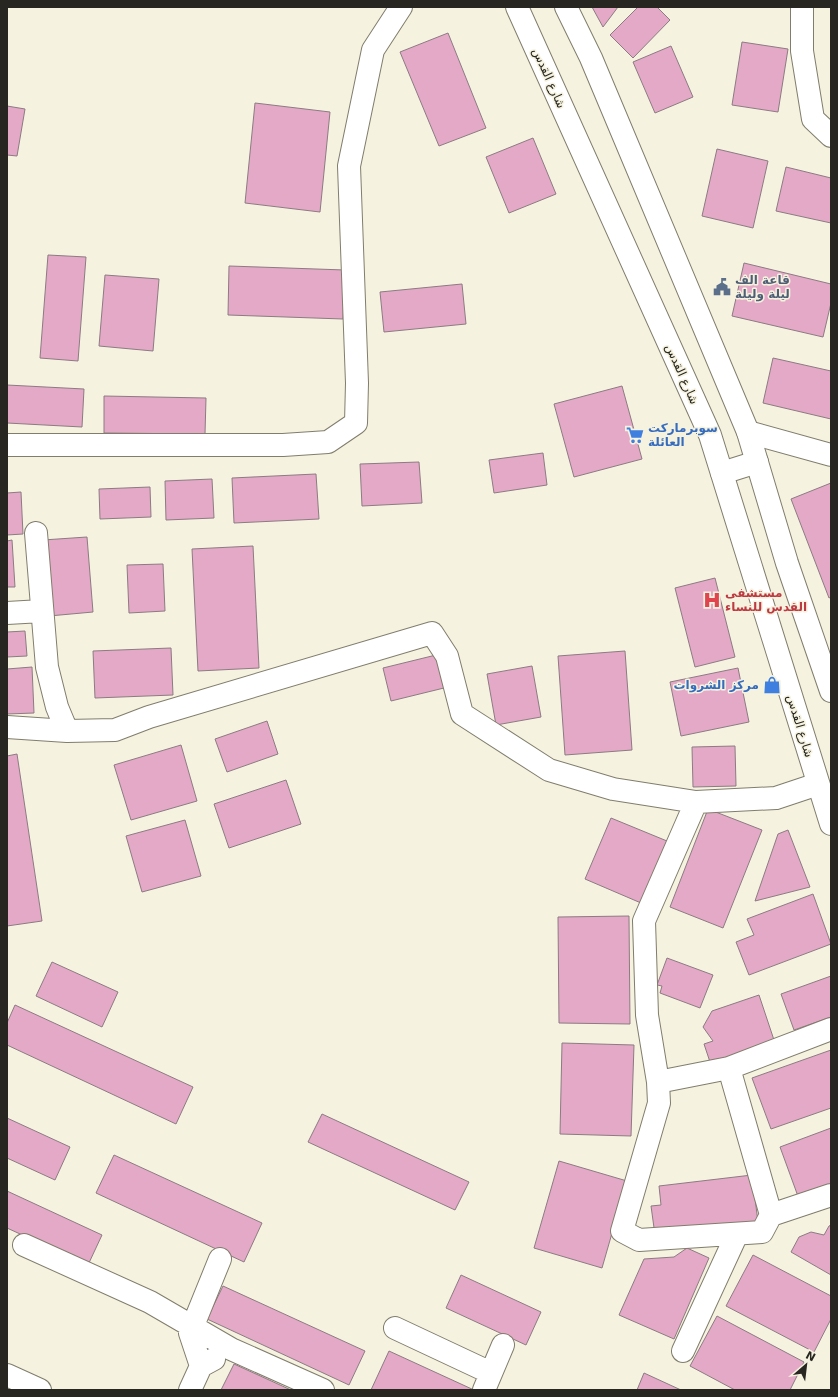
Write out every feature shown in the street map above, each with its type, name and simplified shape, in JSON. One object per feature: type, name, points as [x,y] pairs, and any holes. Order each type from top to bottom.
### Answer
[{"type":"street","points":[[7,445],[283,445],[328,442],[356,423],[357,383],[349,166],[372,50],[401,7]]},
{"type":"street","name":"شارع القدس","points":[[517,7],[710,435],[831,824]]},
{"type":"street","points":[[566,7],[591,58],[748,432],[787,563],[831,690]]},
{"type":"street","points":[[802,7],[802,51],[813,119],[831,136]]},
{"type":"street","points":[[748,432],[831,456]]},
{"type":"street","points":[[722,473],[757,462]]},
{"type":"street","points":[[36,532],[47,667],[57,707],[67,731]]},
{"type":"street","points":[[7,612],[42,611]]},
{"type":"street","points":[[7,727],[67,731],[115,730],[149,717],[432,633],[447,656],[462,714],[549,770],[613,789],[696,802],[776,798],[818,784]]},
{"type":"street","points":[[696,802],[644,921],[646,1015],[658,1082],[660,1103],[622,1230],[639,1240],[762,1232],[770,1215],[729,1068]]},
{"type":"street","points":[[658,1082],[729,1068],[831,1029]]},
{"type":"street","points":[[770,1215],[831,1195]]},
{"type":"street","points":[[682,1351],[737,1234]]},
{"type":"street","points":[[24,1245],[150,1302],[231,1349],[323,1390]]},
{"type":"street","points":[[201,1366],[190,1333],[220,1259]]},
{"type":"street","points":[[395,1328],[487,1382],[503,1345]]},
{"type":"street","points":[[190,1390],[201,1366],[231,1349]]},
{"type":"street","points":[[7,1375],[40,1390]]},
{"type":"building","points":[[592,7],[618,7],[603,27]]},
{"type":"building","points":[[638,7],[657,7],[670,20],[633,58],[610,35]]},
{"type":"building","points":[[448,33],[486,128],[439,146],[400,52]]},
{"type":"building","points":[[742,42],[788,49],[778,112],[732,105]]},
{"type":"building","points":[[671,46],[693,97],[655,113],[633,62]]},
{"type":"building","points":[[255,103],[330,112],[320,212],[245,203]]},
{"type":"building","points":[[7,106],[25,109],[17,156],[7,155]]},
{"type":"building","points":[[533,138],[556,194],[509,213],[486,157]]},
{"type":"building","points":[[717,149],[768,161],[753,228],[702,216]]},
{"type":"building","points":[[786,167],[831,178],[831,223],[776,211]]},
{"type":"building","points":[[48,255],[86,257],[78,361],[40,358]]},
{"type":"building","points":[[744,263],[831,284],[831,303],[823,337],[732,316]]},
{"type":"building","points":[[229,266],[345,270],[343,319],[228,315]]},
{"type":"building","points":[[105,275],[159,279],[153,351],[99,346]]},
{"type":"building","points":[[462,284],[466,324],[384,332],[380,292]]},
{"type":"building","points":[[773,358],[831,371],[831,419],[763,403]]},
{"type":"building","points":[[7,385],[84,389],[82,427],[7,423]]},
{"type":"building","points":[[622,386],[642,459],[574,477],[554,404]]},
{"type":"building","points":[[104,396],[206,398],[205,434],[104,433]]},
{"type":"building","points":[[543,453],[547,485],[494,493],[489,460]]},
{"type":"building","points":[[419,462],[422,503],[362,506],[360,464]]},
{"type":"building","points":[[316,474],[319,519],[234,523],[232,478]]},
{"type":"building","points":[[212,479],[214,518],[166,520],[165,481]]},
{"type":"building","points":[[831,483],[831,597],[829,598],[791,499]]},
{"type":"building","points":[[150,487],[151,517],[100,519],[99,489]]},
{"type":"building","points":[[21,492],[23,534],[7,535],[7,493]]},
{"type":"building","points":[[87,537],[93,612],[49,616],[43,540]]},
{"type":"building","points":[[12,540],[15,587],[7,587],[7,541]]},
{"type":"building","points":[[253,546],[259,668],[198,671],[192,549]]},
{"type":"building","points":[[163,564],[165,611],[129,613],[127,565]]},
{"type":"building","points":[[715,578],[735,657],[695,667],[675,588]]},
{"type":"building","points":[[25,631],[27,656],[7,657],[7,632]]},
{"type":"building","points":[[171,648],[173,695],[95,698],[93,651]]},
{"type":"building","points":[[625,651],[632,750],[565,755],[558,656]]},
{"type":"building","points":[[436,655],[444,688],[391,701],[383,668]]},
{"type":"building","points":[[532,666],[541,717],[496,725],[487,674]]},
{"type":"building","points":[[32,667],[34,713],[7,714],[7,669]]},
{"type":"building","points":[[738,668],[749,722],[681,736],[670,682]]},
{"type":"building","points":[[267,721],[278,754],[227,772],[215,739]]},
{"type":"building","points":[[181,745],[197,801],[131,820],[114,765]]},
{"type":"building","points":[[735,746],[736,786],[693,787],[692,747]]},
{"type":"building","points":[[17,754],[42,921],[7,926],[7,756]]},
{"type":"building","points":[[286,780],[301,824],[229,848],[214,804]]},
{"type":"building","points":[[708,809],[762,830],[723,928],[670,907]]},
{"type":"building","points":[[611,818],[667,841],[641,903],[585,879]]},
{"type":"building","points":[[185,820],[201,876],[142,892],[126,836]]},
{"type":"building","points":[[788,830],[810,887],[755,901],[778,834]]},
{"type":"building","points":[[813,894],[831,944],[749,975],[736,942],[754,935],[747,919]]},
{"type":"building","points":[[629,916],[630,1024],[559,1023],[558,917]]},
{"type":"building","points":[[667,958],[713,975],[700,1008],[660,993],[662,986],[657,985]]},
{"type":"building","points":[[52,962],[118,992],[102,1027],[36,996]]},
{"type":"building","points":[[831,976],[831,1017],[794,1030],[781,994]]},
{"type":"building","points":[[759,995],[775,1043],[711,1065],[704,1044],[713,1041],[703,1027],[712,1011]]},
{"type":"building","points":[[15,1005],[193,1087],[176,1124],[7,1045],[7,1023]]},
{"type":"building","points":[[562,1043],[634,1045],[631,1136],[560,1134]]},
{"type":"building","points":[[831,1050],[831,1108],[771,1129],[752,1078]]},
{"type":"building","points":[[322,1114],[469,1182],[455,1210],[308,1142]]},
{"type":"building","points":[[7,1118],[70,1147],[55,1180],[7,1158]]},
{"type":"building","points":[[831,1128],[831,1187],[799,1199],[780,1147]]},
{"type":"building","points":[[114,1155],[262,1223],[244,1262],[96,1193]]},
{"type":"building","points":[[559,1161],[627,1181],[602,1268],[534,1248]]},
{"type":"building","points":[[752,1175],[758,1222],[655,1235],[651,1206],[661,1205],[659,1186]]},
{"type":"building","points":[[7,1191],[102,1235],[88,1265],[7,1228]]},
{"type":"building","points":[[831,1225],[831,1275],[791,1252],[799,1237],[811,1232],[824,1235]]},
{"type":"building","points":[[687,1248],[709,1258],[674,1339],[619,1315],[644,1259],[674,1257]]},
{"type":"building","points":[[753,1255],[831,1296],[831,1319],[814,1352],[726,1306]]},
{"type":"building","points":[[461,1275],[541,1312],[526,1345],[446,1308]]},
{"type":"building","points":[[223,1286],[365,1351],[349,1385],[207,1319]]},
{"type":"building","points":[[717,1316],[804,1362],[790,1390],[735,1390],[690,1366]]},
{"type":"building","points":[[389,1351],[474,1390],[371,1390]]},
{"type":"building","points":[[234,1364],[291,1390],[221,1390]]},
{"type":"building","points":[[644,1373],[681,1390],[637,1390]]},
{"type":"place","name":"قاعة الف ليلة وليلة","points":[[722,287]]},
{"type":"place","name":"سوبرماركت العائلة","points":[[635,435]]},
{"type":"place","name":"مستشفى القدس للنساء","points":[[712,600]]},
{"type":"place","name":"مركز الشروات","points":[[772,685]]}]
